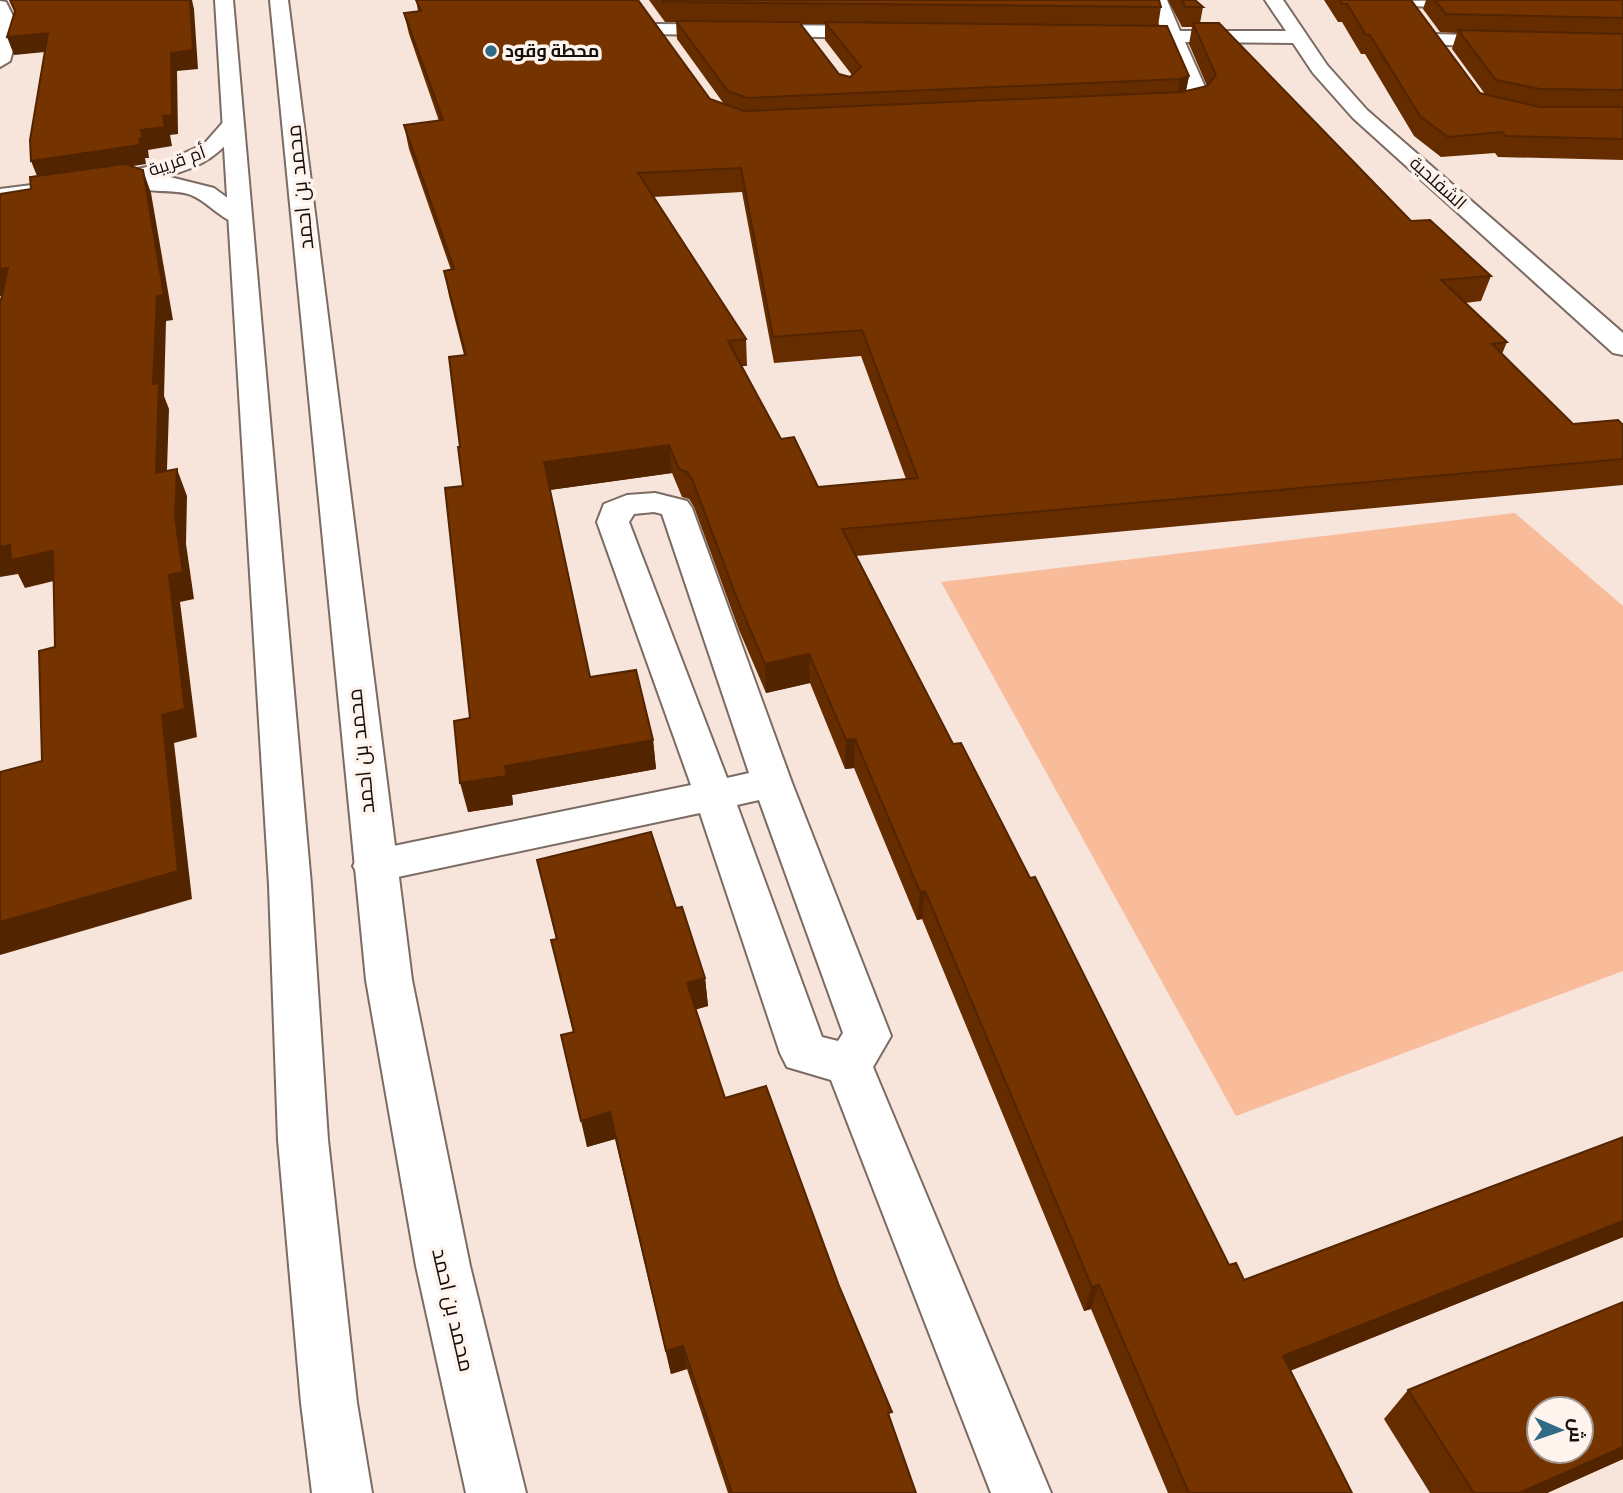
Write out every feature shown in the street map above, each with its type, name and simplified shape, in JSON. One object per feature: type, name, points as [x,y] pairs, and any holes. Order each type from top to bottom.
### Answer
[{"type":"street","points":[[224,0],[290,885],[303,1140],[329,1403],[342,1493]]},
{"type":"street","name":"محمد بن احمد","points":[[279,0],[304,237],[323,380],[373,866],[412,1112],[443,1266],[496,1493]]},
{"type":"street","points":[[1135,108],[1177,106],[1195,102],[1199,96],[1158,0]]},
{"type":"street","name":"الشفلحية","points":[[1274,0],[1320,69],[1360,114],[1623,347]]},
{"type":"street","points":[[1404,1],[1497,3]]},
{"type":"street","points":[[1404,1],[1450,62]]},
{"type":"street","points":[[0,6],[10,28],[0,61]]},
{"type":"street","points":[[643,10],[673,51]]},
{"type":"street","points":[[657,30],[902,33]]},
{"type":"street","points":[[806,32],[822,54]]},
{"type":"street","points":[[1148,36],[1297,37]]},
{"type":"street","points":[[1434,40],[1528,42]]},
{"type":"street","name":"أم قريبة","points":[[110,182],[181,163],[213,149],[233,123]]},
{"type":"street","name":"أم قريبة","points":[[0,196],[110,182],[170,182],[198,187],[218,198],[240,218]]},
{"type":"street","points":[[656,502],[676,508],[772,783],[868,1036],[848,1065],[804,1052],[714,795],[613,522],[615,511],[627,505],[656,502]]},
{"type":"street","points":[[373,866],[772,783]]},
{"type":"street","points":[[848,1065],[1021,1493]]},
{"type":"shaded area","points":[[1515,513],[1623,606],[1623,971],[1236,1116],[941,582]]},
{"type":"building","points":[[10,0],[190,0],[193,50],[171,53],[172,115],[163,116],[165,127],[141,130],[143,138],[139,139],[140,145],[31,161],[30,140],[48,33],[7,37],[15,11]]},
{"type":"building","points":[[416,0],[638,0],[710,99],[744,111],[1182,92],[1207,86],[1216,75],[1193,23],[1219,23],[1411,221],[1430,220],[1491,276],[1441,280],[1507,342],[1492,344],[1573,424],[1618,420],[1623,425],[1623,459],[842,529],[953,744],[961,743],[1030,878],[1035,877],[1229,1265],[1236,1263],[1244,1280],[1623,1137],[1623,1221],[1283,1356],[1352,1493],[1189,1493],[1099,1285],[1092,1287],[925,891],[920,892],[855,739],[846,740],[809,654],[765,664],[692,479],[687,472],[679,469],[669,445],[544,462],[590,677],[636,670],[653,740],[505,766],[507,776],[460,783],[454,721],[470,718],[445,488],[463,486],[449,357],[466,355],[444,271],[454,269],[404,125],[443,120],[404,13],[421,11]],"holes":[[[741,168],[773,337],[862,330],[918,478],[818,487],[794,437],[781,439],[728,341],[746,339],[638,173]]]},
{"type":"building","points":[[663,0],[1159,0],[1161,7],[664,2]]},
{"type":"building","points":[[1182,0],[1195,0],[1203,7],[1185,7]]},
{"type":"building","points":[[1340,0],[1411,0],[1480,93],[1540,107],[1623,107],[1623,139],[1505,136],[1502,132],[1448,137],[1420,116],[1370,35],[1366,35],[1347,4],[1342,4]]},
{"type":"building","points":[[1435,0],[1623,0],[1623,18],[1446,14]]},
{"type":"building","points":[[676,21],[799,22],[839,74],[850,77],[861,67],[825,22],[1167,26],[1189,76],[1180,79],[747,98],[728,91]]},
{"type":"building","points":[[1458,30],[1623,34],[1623,90],[1540,89],[1496,80]]},
{"type":"building","points":[[124,164],[143,170],[164,295],[157,296],[153,384],[159,383],[156,473],[177,469],[175,517],[183,572],[169,575],[185,709],[162,715],[178,871],[0,922],[0,772],[42,761],[39,651],[55,647],[53,551],[11,560],[10,545],[0,547],[0,304],[8,268],[0,269],[0,194],[31,189],[30,177]]},
{"type":"building","points":[[651,832],[676,908],[682,907],[705,978],[687,983],[725,1098],[766,1086],[839,1286],[892,1412],[888,1413],[916,1493],[732,1493],[683,1346],[666,1351],[610,1112],[581,1121],[561,1035],[574,1032],[551,940],[557,939],[537,860]]},
{"type":"building","points":[[1623,1302],[1623,1447],[1595,1459],[1595,1395],[1525,1395],[1525,1465],[1582,1465],[1519,1493],[1474,1493],[1408,1390]]},
{"type":"place","name":"محطة وقود","points":[[491,51]]}]
